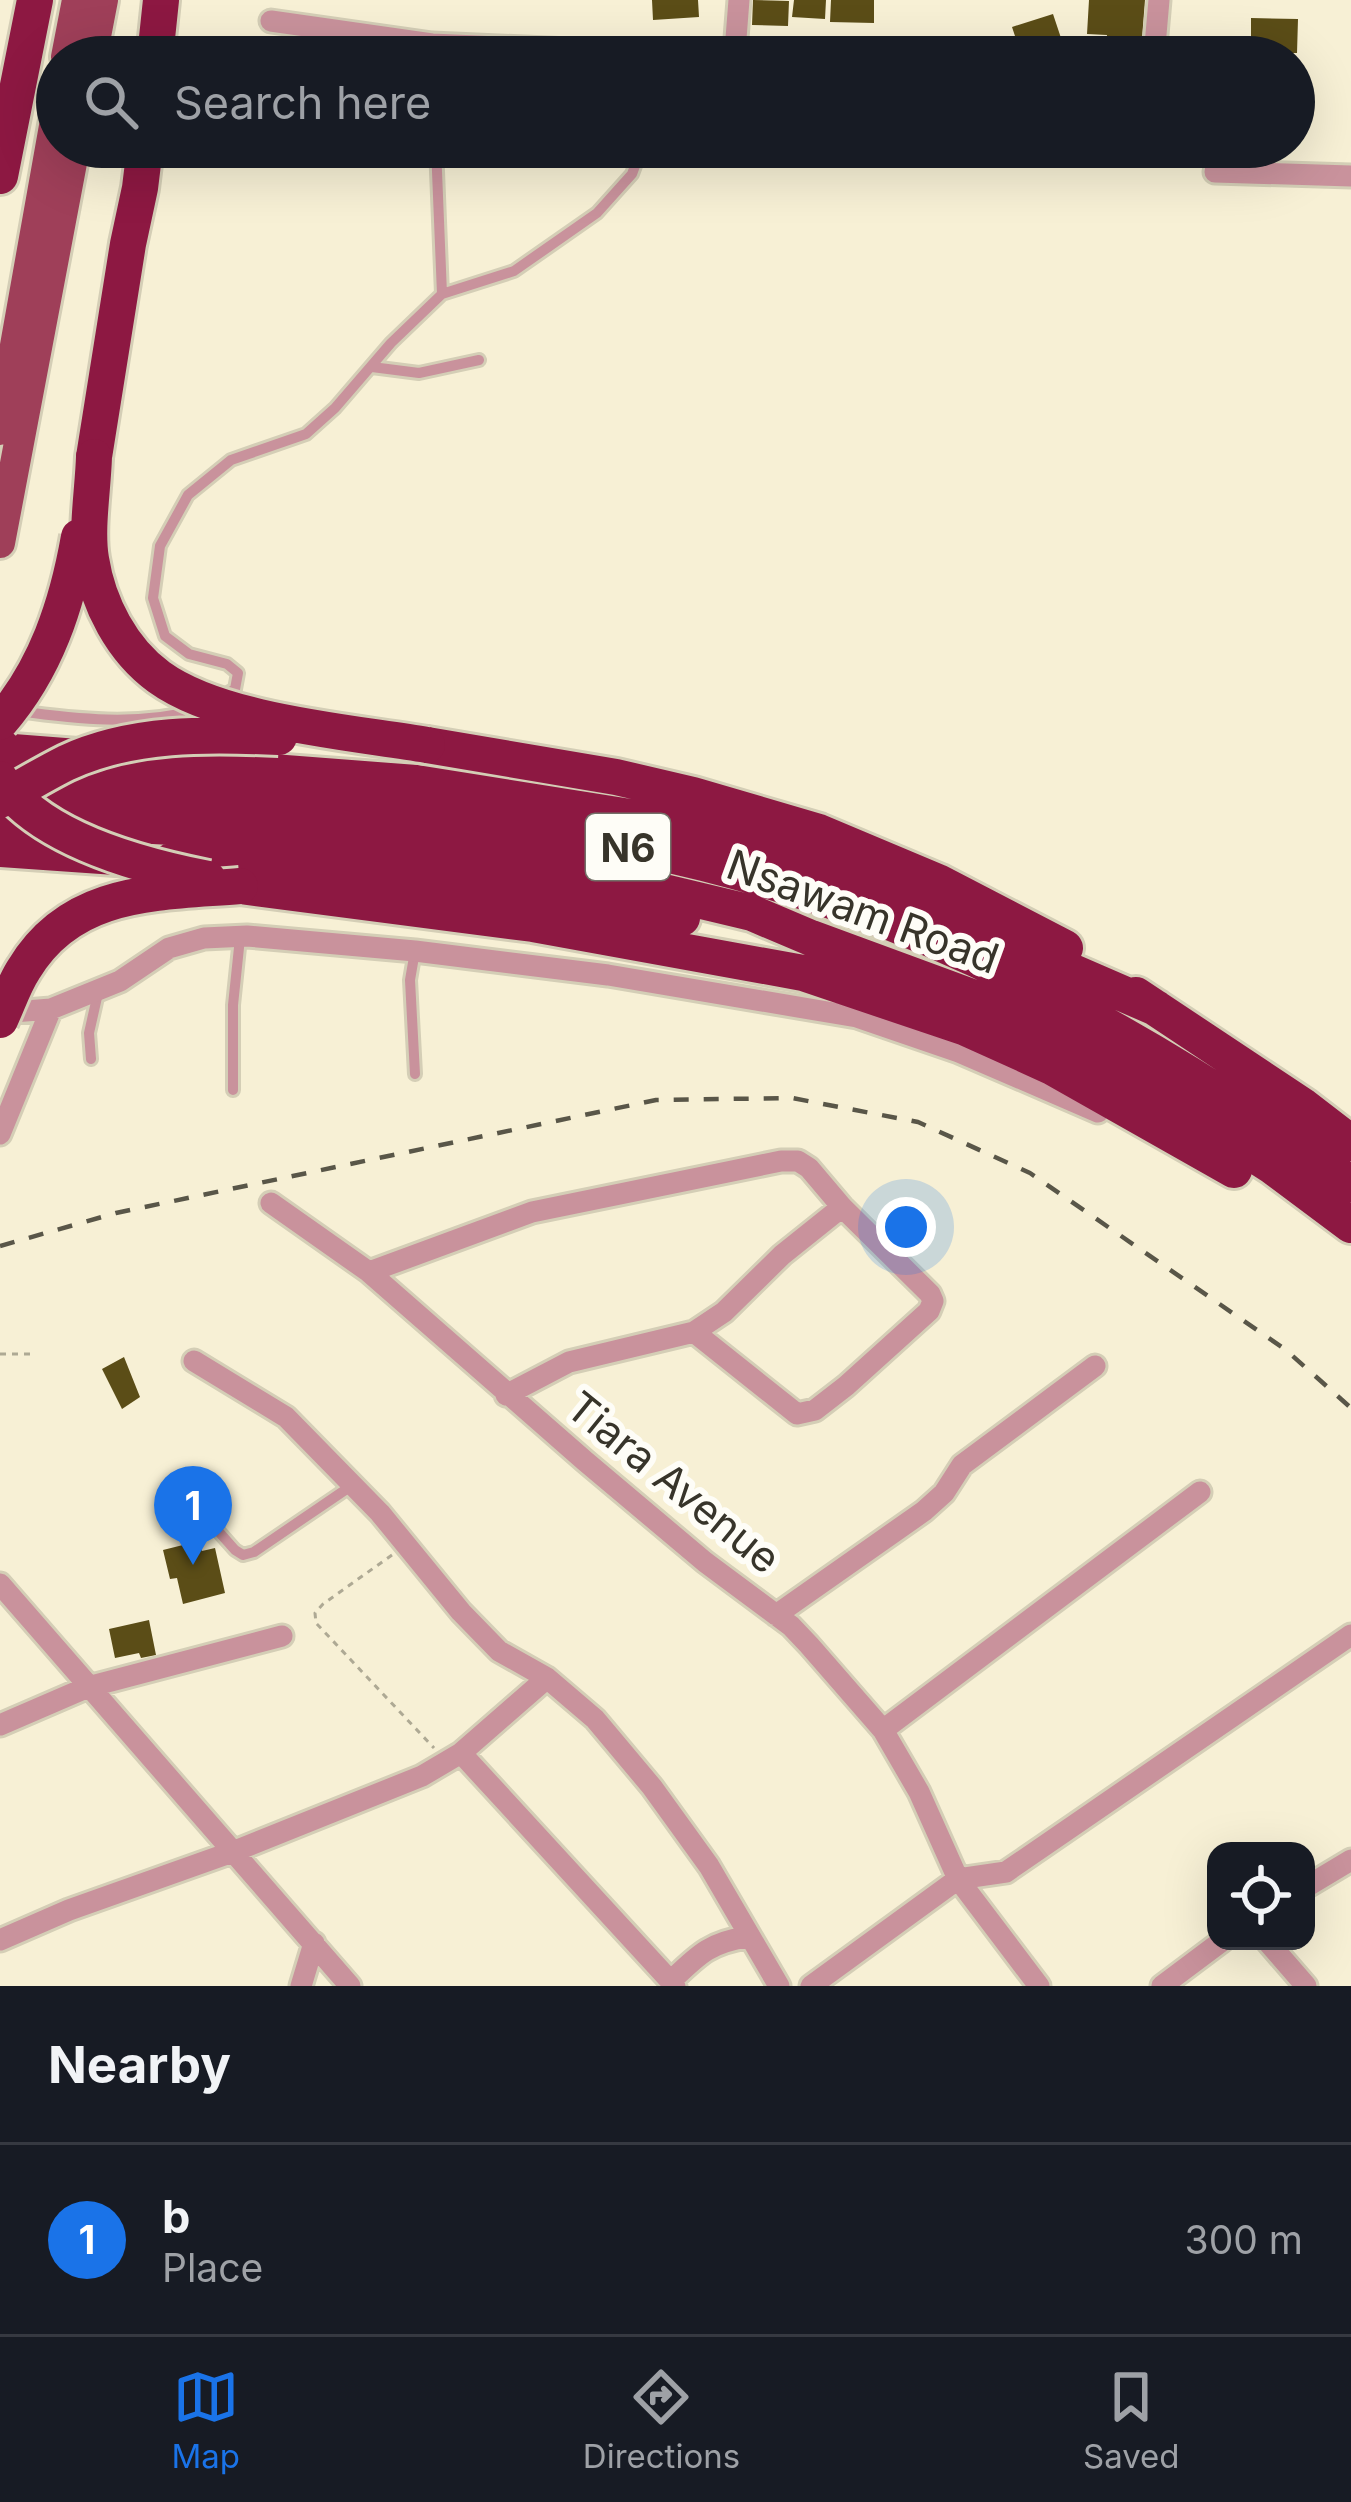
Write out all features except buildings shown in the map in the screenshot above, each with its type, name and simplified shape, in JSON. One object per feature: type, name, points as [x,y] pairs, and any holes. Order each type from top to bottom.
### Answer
[{"type":"highway","points":[[0,176],[35,0]]},
{"type":"highway","points":[[157,36],[161,0]]},
{"type":"highway","points":[[0,722],[33,676],[56,630],[73,570],[142,168]]},
{"type":"highway","points":[[94,457],[90,554],[95,580],[108,616],[131,651],[159,677],[211,704],[264,717],[616,777],[819,832],[938,882],[1054,940],[1351,1143]]},
{"type":"highway","points":[[0,800],[68,762],[146,739],[229,735],[427,745]]},
{"type":"highway","points":[[0,751],[416,783],[674,824],[856,878],[1156,1008]]},
{"type":"highway","points":[[0,782],[43,819],[80,842],[178,873],[239,886],[637,941],[803,974],[966,1028],[1052,1066],[1196,1147],[1351,1249]]},
{"type":"highway","name":"Nsawam Road","points":[[0,782],[469,819],[583,837],[762,879],[926,937],[1103,1024],[1209,1086],[1351,1184]]},
{"type":"highway","name":"Nsawam Road","points":[[0,818],[210,829],[464,853],[576,871],[752,913],[1004,1009],[1091,1050],[1272,1166],[1351,1225]]},
{"type":"highway","points":[[0,849],[467,886],[811,938]]},
{"type":"highway","points":[[0,1016],[25,967],[46,941],[57,929],[97,906],[128,896],[239,886]]},
{"type":"main road","points":[[70,36],[77,0]]},
{"type":"main road","points":[[96,36],[103,0]]},
{"type":"main road","points":[[0,543],[54,168]]},
{"type":"main road","points":[[0,430],[53,198],[66,168]]},
{"type":"street","points":[[737,36],[739,0]]},
{"type":"street","points":[[1156,36],[1159,0]]},
{"type":"street","points":[[272,21],[352,36]]},
{"type":"street","points":[[1215,172],[1351,176]]},
{"type":"street","points":[[0,1016],[51,1009],[120,981],[169,948],[204,938],[415,951],[608,975],[857,1017],[959,1052],[1146,1135],[1196,1147]]},
{"type":"street","points":[[0,1134],[51,1009]]},
{"type":"street","points":[[369,1272],[532,1212],[798,1161],[933,1301],[929,1311],[846,1386],[815,1410],[797,1414],[694,1332]]},
{"type":"street","name":"Tiara Avenue","points":[[271,1203],[369,1272],[506,1395],[809,1645],[883,1730],[919,1792],[958,1880],[1040,1986]]},
{"type":"street","points":[[506,1395],[569,1362],[694,1332],[724,1312],[782,1255],[842,1208]]},
{"type":"street","points":[[194,1361],[286,1417],[380,1513],[499,1651],[547,1678],[595,1719],[710,1866],[779,1986]]},
{"type":"street","points":[[776,1615],[924,1511],[944,1493],[962,1465],[1095,1366]]},
{"type":"street","points":[[883,1730],[1199,1492]]},
{"type":"street","points":[[0,1584],[350,1986]]},
{"type":"street","points":[[811,1986],[958,1880],[1006,1872],[1351,1635]]},
{"type":"street","points":[[0,1725],[88,1688],[283,1636]]},
{"type":"street","points":[[0,1940],[389,1790],[454,1758],[547,1678]]},
{"type":"street","points":[[454,1758],[673,1983],[703,1951],[722,1941],[748,1937]]},
{"type":"street","points":[[1315,1882],[1351,1860]]},
{"type":"street","points":[[301,1986],[314,1942]]},
{"type":"street","points":[[1162,1986],[1210,1950]]},
{"type":"street","points":[[1275,1950],[1306,1986]]},
{"type":"lane","points":[[437,168],[442,294]]},
{"type":"lane","points":[[0,709],[79,719],[164,718],[194,711],[235,689],[238,674],[227,664],[189,654],[165,636],[153,598],[160,547],[188,496],[231,460],[306,434],[442,294],[514,271],[597,213],[634,168]]},
{"type":"lane","points":[[372,367],[419,373],[479,360]]},
{"type":"lane","points":[[233,1090],[233,1005],[240,937]]},
{"type":"lane","points":[[415,951],[410,980],[415,1074]]},
{"type":"lane","points":[[91,1059],[89,1033],[99,990]]},
{"type":"lane","points":[[202,1514],[243,1555],[351,1486]]},
{"type":"path","points":[[0,1354],[31,1354]]},
{"type":"path","points":[[406,1545],[323,1604],[315,1612],[316,1623],[454,1758]]},
{"type":"railway","points":[[0,1246],[116,1213],[656,1100],[792,1098],[918,1122],[1030,1173],[1286,1350],[1351,1408]]},
{"type":"place","name":"b","points":[[193,1565]]}]
